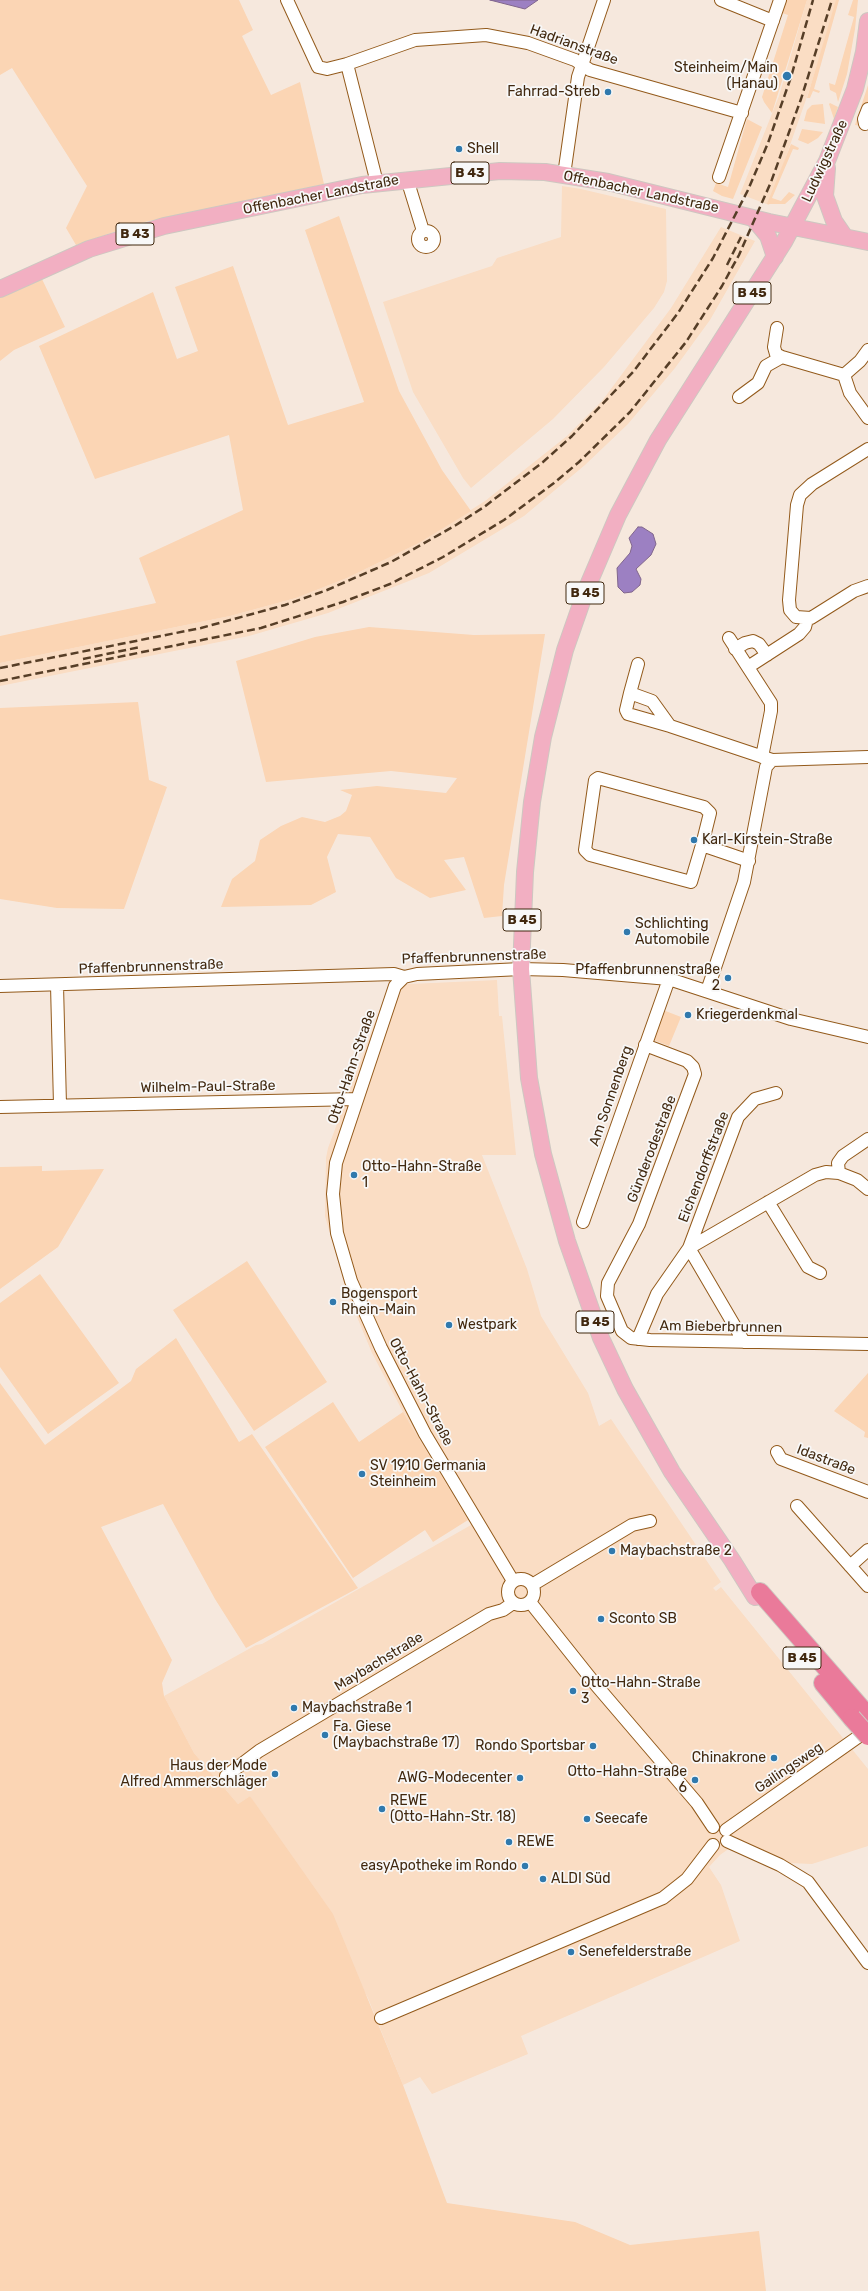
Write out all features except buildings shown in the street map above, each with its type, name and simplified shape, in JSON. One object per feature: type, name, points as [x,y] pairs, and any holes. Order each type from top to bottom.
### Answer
[{"type":"highway","name":"B 45","points":[[757,1594],[791,1645],[861,1714],[868,1736]]},
{"type":"main road","name":"Ludwigstraße","points":[[793,226],[828,161],[855,89],[864,52],[868,21]]},
{"type":"main road","points":[[828,161],[825,196],[834,221],[845,237]]},
{"type":"main road","name":"Offenbacher Landstraße","points":[[0,289],[89,249],[125,236],[164,226],[377,183],[500,171],[530,171],[564,175],[631,188],[753,218],[793,226]]},
{"type":"main road","points":[[753,218],[768,236],[775,257]]},
{"type":"main road","points":[[793,226],[868,242]]},
{"type":"main road","name":"B 45","points":[[757,1594],[688,1497],[656,1446],[625,1389],[590,1310],[560,1217],[538,1131],[528,1078],[521,969],[529,827],[537,764],[549,712],[576,618],[618,515],[658,440],[775,257],[793,226]]},
{"type":"street","name":"Hadrianstraße","points":[[287,0],[318,67],[327,69],[347,64],[415,40],[480,35],[528,43],[575,60],[583,60],[590,70],[742,113]]},
{"type":"street","points":[[564,175],[573,110],[583,60],[604,0]]},
{"type":"street","points":[[721,0],[773,21]]},
{"type":"street","points":[[719,177],[780,0]]},
{"type":"street","points":[[347,64],[377,183]]},
{"type":"street","points":[[865,124],[864,119],[868,109]]},
{"type":"street","points":[[407,179],[423,231]]},
{"type":"street","points":[[777,328],[774,347],[776,354],[782,358],[844,375]]},
{"type":"street","points":[[844,375],[860,361],[868,350]]},
{"type":"street","points":[[739,397],[758,383],[766,366],[782,358]]},
{"type":"street","points":[[844,375],[850,393],[867,414]]},
{"type":"street","points":[[868,448],[812,484],[800,495],[789,600],[793,614],[807,619],[817,616],[854,591],[868,586]]},
{"type":"street","points":[[748,667],[802,631],[807,619]]},
{"type":"street","points":[[707,991],[737,904],[749,861],[766,767],[772,707],[768,698],[729,638]]},
{"type":"street","points":[[735,649],[753,641],[759,644],[767,655]]},
{"type":"street","points":[[638,664],[626,710],[628,714],[670,726],[767,759],[868,757]]},
{"type":"street","points":[[630,693],[652,701],[670,726]]},
{"type":"street","points":[[598,778],[704,807],[710,813],[702,845],[691,882],[590,855],[585,850],[595,780],[598,778]]},
{"type":"street","points":[[702,845],[749,861]]},
{"type":"street","name":"Pfaffenbrunnenstraße","points":[[0,986],[394,974],[404,977],[417,974],[521,969],[576,971],[669,980],[791,1019],[868,1037]]},
{"type":"street","name":"Otto-Hahn-Straße","points":[[404,977],[395,986],[337,1157],[333,1182],[337,1233],[343,1259],[365,1314],[412,1411],[513,1582]]},
{"type":"street","name":"Am Sonnenberg","points":[[583,1222],[669,980]]},
{"type":"street","points":[[57,985],[60,1105]]},
{"type":"street","name":"Günderodestraße","points":[[638,1339],[631,1338],[620,1327],[607,1296],[606,1289],[611,1276],[639,1224],[695,1074],[693,1066],[687,1061],[645,1045]]},
{"type":"street","name":"Eichendorffstraße","points":[[689,1248],[738,1117],[755,1099],[776,1093]]},
{"type":"street","name":"Wilhelm-Paul-Straße","points":[[0,1107],[357,1098]]},
{"type":"street","points":[[839,1173],[838,1163],[843,1156],[868,1139]]},
{"type":"street","points":[[638,1339],[657,1294],[689,1248],[815,1175],[826,1172],[839,1173],[857,1180],[868,1189]]},
{"type":"street","points":[[768,1202],[808,1267],[820,1273]]},
{"type":"street","points":[[689,1248],[744,1342]]},
{"type":"street","name":"Am Bieberbrunnen","points":[[638,1339],[868,1344]]},
{"type":"street","name":"Idastraße","points":[[777,1452],[781,1459],[868,1492]]},
{"type":"street","points":[[797,1506],[868,1586]]},
{"type":"street","points":[[532,1585],[632,1525],[650,1521]]},
{"type":"street","points":[[850,1566],[868,1550]]},
{"type":"street","points":[[525,1580],[532,1585],[534,1592],[530,1602],[522,1606],[511,1600],[508,1588],[513,1582],[525,1580]]},
{"type":"street","name":"Maybachstraße","points":[[226,1776],[259,1751],[489,1614],[503,1610],[511,1600]]},
{"type":"street","points":[[530,1602],[642,1739],[697,1803],[713,1827]]},
{"type":"street","name":"Gailingsweg","points":[[726,1836],[868,1730]]},
{"type":"street","points":[[726,1836],[719,1846],[714,1845],[708,1838],[708,1832],[713,1827],[721,1826],[726,1836],[808,1882],[868,1963]]},
{"type":"street","points":[[381,2018],[663,1898],[687,1879],[714,1845]]},
{"type":"shaded area","points":[[0,0],[239,0],[253,30],[242,36],[271,95],[300,82],[324,184],[140,223],[76,245],[66,228],[87,186],[12,68],[0,75]]},
{"type":"shaded area","points":[[490,0],[538,0],[525,9]]},
{"type":"shaded area","points":[[786,0],[807,0],[772,113],[762,97],[788,15],[782,13]]},
{"type":"shaded area","points":[[807,0],[837,0],[809,91],[769,205],[740,194],[779,96]]},
{"type":"shaded area","points":[[836,0],[839,0],[814,89],[820,91],[819,93],[813,91],[810,98],[807,98]]},
{"type":"shaded area","points":[[853,0],[858,0],[855,29],[847,74],[838,102],[836,93],[830,90],[829,83],[835,85],[854,17],[848,15]]},
{"type":"shaded area","points":[[868,85],[868,104],[862,126],[855,125]]},
{"type":"shaded area","points":[[830,103],[838,107],[834,119],[829,104]]},
{"type":"shaded area","points":[[823,104],[825,124],[804,121],[807,110],[812,105]]},
{"type":"shaded area","points":[[747,119],[762,127],[733,199],[722,196],[713,191],[716,183],[728,187]]},
{"type":"shaded area","points":[[802,129],[823,132],[818,138],[808,144],[798,140]]},
{"type":"shaded area","points":[[791,144],[799,148],[798,150],[793,149],[772,198],[781,201],[789,192],[795,195],[785,204],[767,204]]},
{"type":"shaded area","points":[[562,186],[666,209],[667,281],[664,292],[654,308],[604,367],[553,419],[471,488],[463,478],[413,392],[383,302],[492,266],[497,258],[561,237]]},
{"type":"shaded area","points":[[339,216],[399,391],[442,470],[471,511],[419,543],[347,578],[296,598],[230,616],[0,663],[0,636],[156,603],[139,558],[243,510],[229,435],[95,479],[39,346],[153,292],[177,359],[198,351],[175,287],[233,266],[288,425],[364,402],[305,230]]},
{"type":"shaded area","points":[[721,227],[755,241],[710,320],[675,368],[628,424],[585,465],[524,516],[429,573],[328,613],[249,636],[0,686],[0,663],[230,616],[296,598],[347,578],[419,543],[485,501],[567,436],[602,401],[671,308]]},
{"type":"shaded area","points":[[41,277],[65,327],[14,350],[0,361],[0,296]]},
{"type":"shaded area","points":[[638,527],[642,527],[653,534],[656,544],[651,555],[636,569],[641,579],[640,585],[632,592],[624,593],[618,587],[617,568],[630,553],[632,546],[629,538]]},
{"type":"shaded area","points":[[369,627],[474,635],[545,634],[504,885],[502,916],[484,918],[464,857],[444,860],[466,890],[430,898],[396,878],[370,837],[338,834],[327,857],[336,892],[311,905],[221,907],[232,879],[255,861],[260,840],[281,826],[302,817],[325,822],[340,816],[346,811],[352,795],[340,790],[377,786],[446,793],[457,778],[391,771],[266,782],[236,661],[315,637]]},
{"type":"shaded area","points":[[138,702],[149,780],[167,787],[124,909],[57,908],[0,899],[0,708]]},
{"type":"shaded area","points":[[497,980],[499,1016],[502,1016],[516,1155],[482,1155],[527,1269],[541,1316],[588,1393],[599,1426],[611,1419],[721,1582],[713,1588],[716,1591],[721,1587],[868,1769],[868,1846],[812,1864],[789,1863],[741,1840],[720,1855],[709,1867],[721,1885],[740,1941],[521,2036],[528,2054],[432,2094],[420,2077],[403,2085],[368,1998],[250,1796],[238,1804],[194,1753],[164,1696],[256,1645],[262,1644],[471,1525],[403,1412],[372,1353],[347,1293],[325,1216],[326,1158],[328,1148],[389,985]]},
{"type":"shaded area","points":[[663,1010],[681,1017],[669,1046],[651,1039]]},
{"type":"shaded area","points":[[42,1166],[42,1171],[104,1169],[58,1247],[0,1289],[0,1167]]},
{"type":"shaded area","points":[[247,1261],[327,1382],[254,1431],[173,1310]]},
{"type":"shaded area","points":[[40,1274],[119,1383],[48,1434],[0,1367],[0,1303]]},
{"type":"shaded area","points":[[176,1338],[239,1442],[252,1434],[358,1588],[246,1648],[215,1599],[163,1504],[101,1527],[172,1660],[162,1683],[164,1696],[194,1753],[238,1804],[250,1796],[333,1914],[403,2085],[447,2203],[575,2222],[630,2245],[759,2231],[766,2291],[0,2291],[0,1383],[45,1445],[131,1381],[136,1369]]},
{"type":"shaded area","points":[[868,1373],[868,1438],[864,1437],[865,1432],[834,1411]]},
{"type":"shaded area","name":"SV 1910 Germania Steinheim","points":[[333,1402],[359,1442],[403,1412],[468,1520],[433,1542],[425,1530],[353,1578],[265,1447]]},
{"type":"railway","points":[[0,668],[201,628],[285,605],[327,590],[391,562],[456,525],[484,507],[543,462],[572,436],[633,372],[678,313],[713,258],[748,190],[768,143],[791,77],[813,0]]},
{"type":"railway","points":[[0,681],[261,628],[343,602],[390,584],[443,557],[504,520],[554,483],[579,462],[630,412],[686,342],[722,286],[739,255],[771,182],[801,99],[832,0]]},
{"type":"railway","points":[[727,265],[741,237]]},
{"type":"railway","points":[[83,659],[140,647]]},
{"type":"place","name":"Steinheim/Main (Hanau)","points":[[787,76]]},
{"type":"place","name":"Fahrrad-Streb","points":[[608,92]]},
{"type":"place","name":"Shell","points":[[459,149]]},
{"type":"place","name":"Karl-Kirstein-Straße","points":[[694,840]]},
{"type":"place","name":"Schlichting Automobile","points":[[627,932]]},
{"type":"place","name":"Pfaffenbrunnenstraße 2","points":[[728,978]]},
{"type":"place","name":"Kriegerdenkmal","points":[[688,1015]]},
{"type":"place","name":"Otto-Hahn-Straße 1","points":[[354,1175]]},
{"type":"place","name":"Bogensport Rhein-Main","points":[[333,1302]]},
{"type":"place","name":"Westpark","points":[[449,1325]]},
{"type":"place","name":"SV 1910 Germania Steinheim","points":[[362,1474]]},
{"type":"place","name":"Maybachstraße 2","points":[[612,1551]]},
{"type":"place","name":"Sconto SB","points":[[601,1619]]},
{"type":"place","name":"Otto-Hahn-Straße 3","points":[[573,1691]]},
{"type":"place","name":"Maybachstraße 1","points":[[294,1708]]},
{"type":"place","name":"Fa. Giese (Maybachstraße 17)","points":[[325,1735]]},
{"type":"place","name":"Rondo Sportsbar","points":[[593,1746]]},
{"type":"place","name":"Chinakrone","points":[[774,1758]]},
{"type":"place","name":"Haus der Mode Alfred Ammerschläger","points":[[275,1774]]},
{"type":"place","name":"AWG-Modecenter","points":[[520,1778]]},
{"type":"place","name":"Otto-Hahn-Straße 6","points":[[695,1780]]},
{"type":"place","name":"REWE (Otto-Hahn-Str. 18)","points":[[382,1809]]},
{"type":"place","name":"Seecafe","points":[[587,1819]]},
{"type":"place","name":"REWE","points":[[509,1842]]},
{"type":"place","name":"easyApotheke im Rondo","points":[[525,1866]]},
{"type":"place","name":"ALDI Süd","points":[[543,1879]]},
{"type":"place","name":"Senefelderstraße","points":[[571,1952]]}]
